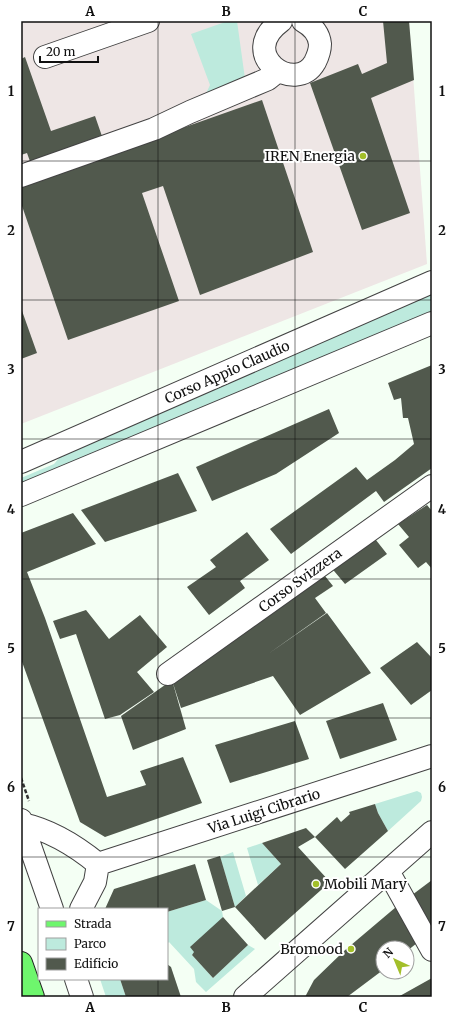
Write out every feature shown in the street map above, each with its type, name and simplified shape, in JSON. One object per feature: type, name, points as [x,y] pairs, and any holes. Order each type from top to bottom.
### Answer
[{"type":"main road","points":[[21,963],[33,997]]},
{"type":"street","points":[[45,56],[148,21]]},
{"type":"street","points":[[269,24],[264,43],[264,52],[267,60],[278,71],[289,75],[306,71],[313,65],[318,57],[320,49],[319,39],[310,23]]},
{"type":"street","points":[[21,176],[154,129],[268,79],[278,71]]},
{"type":"street","name":"Corso Appio Claudio","points":[[21,462],[432,282]]},
{"type":"street","points":[[21,495],[432,323]]},
{"type":"street","name":"Corso Svizzera","points":[[168,674],[432,486]]},
{"type":"street","name":"Via Luigi Cibrario","points":[[98,864],[432,757]]},
{"type":"street","points":[[52,908],[23,834],[43,830],[80,850],[98,864],[95,882],[82,908]]},
{"type":"street","points":[[245,997],[268,989],[388,871],[432,832]]},
{"type":"street","points":[[388,871],[432,950]]},
{"type":"street","points":[[76,980],[82,997]]},
{"type":"shaded area","name":"IREN Energia","points":[[21,21],[409,21],[427,264],[21,424]]},
{"type":"green space","points":[[228,21],[237,21],[246,86],[202,102],[210,85],[191,34]]},
{"type":"green space","points":[[432,293],[432,311],[21,485],[21,478],[54,464],[69,447]]},
{"type":"green space","points":[[417,791],[421,793],[421,801],[388,831],[378,813],[375,804]]},
{"type":"green space","points":[[262,843],[281,864],[258,885],[247,848]]},
{"type":"green space","points":[[233,852],[246,896],[235,907],[220,857]]},
{"type":"green space","points":[[206,900],[222,911],[223,917],[192,955],[213,978],[248,945],[255,949],[206,992],[196,982],[194,969],[169,942],[168,943],[168,912]]},
{"type":"green space","points":[[100,980],[120,980],[126,997],[106,997]]},
{"type":"building","name":"IREN Energia","points":[[383,21],[409,21],[414,80],[371,98],[410,213],[362,230],[310,83],[358,64],[362,74],[387,63]]},
{"type":"building","points":[[25,57],[51,131],[95,116],[104,142],[32,167],[27,153],[21,155],[21,59]]},
{"type":"building","points":[[262,100],[313,252],[200,295],[163,186],[142,193],[179,301],[68,340],[21,203],[21,185]]},
{"type":"building","points":[[21,308],[37,353],[21,359]]},
{"type":"building","points":[[432,365],[432,468],[384,502],[376,491],[291,554],[270,529],[356,467],[367,480],[414,444],[408,418],[403,418],[401,398],[394,400],[388,383]]},
{"type":"building","points":[[329,409],[339,433],[276,474],[212,501],[196,467]]},
{"type":"building","points":[[178,473],[197,511],[105,542],[81,510]]},
{"type":"building","points":[[427,505],[432,511],[432,569],[426,562],[418,568],[399,545],[409,537],[398,524]]},
{"type":"building","points":[[73,513],[96,544],[27,572],[45,618],[107,797],[146,785],[140,771],[183,757],[202,803],[105,837],[80,822],[21,659],[21,533]]},
{"type":"building","points":[[247,532],[269,560],[240,581],[245,588],[209,615],[187,587],[216,567],[210,560]]},
{"type":"building","points":[[372,535],[387,554],[345,584],[329,565]]},
{"type":"building","points":[[321,571],[333,586],[315,598],[326,613],[268,654],[327,613],[371,673],[300,715],[273,676],[181,708],[172,680]]},
{"type":"building","points":[[86,610],[109,639],[140,615],[167,647],[137,672],[154,692],[120,715],[105,719],[76,634],[60,639],[53,621]]},
{"type":"building","points":[[417,642],[432,658],[432,690],[411,705],[380,668]]},
{"type":"building","points":[[172,680],[186,729],[133,750],[121,716]]},
{"type":"building","points":[[383,703],[397,740],[340,759],[326,721]]},
{"type":"building","points":[[295,721],[309,759],[230,783],[215,745]]},
{"type":"building","points":[[375,804],[378,813],[388,831],[345,869],[315,837],[337,817],[341,822],[350,814],[349,812]]},
{"type":"building","points":[[306,828],[315,837],[298,847],[330,882],[265,940],[235,907],[281,864],[262,843]]},
{"type":"building","points":[[220,856],[235,907],[222,911],[207,860]]},
{"type":"building","points":[[195,864],[206,900],[168,912],[168,908],[105,908],[114,889]]},
{"type":"building","points":[[432,880],[432,929],[412,895]]},
{"type":"building","points":[[396,907],[417,943],[415,945],[415,940],[375,940],[375,976],[347,997],[305,997],[314,980],[344,951]]},
{"type":"building","points":[[223,917],[248,945],[213,978],[192,955],[194,952],[190,947]]},
{"type":"building","points":[[168,965],[171,967],[181,997],[126,997],[120,980],[168,980]]},
{"type":"building","points":[[432,978],[432,997],[398,997]]},
{"type":"place","name":"IREN Energia","points":[[363,156]]},
{"type":"place","name":"Mobili Mary","points":[[316,884]]},
{"type":"place","name":"Bromood","points":[[351,949]]}]
